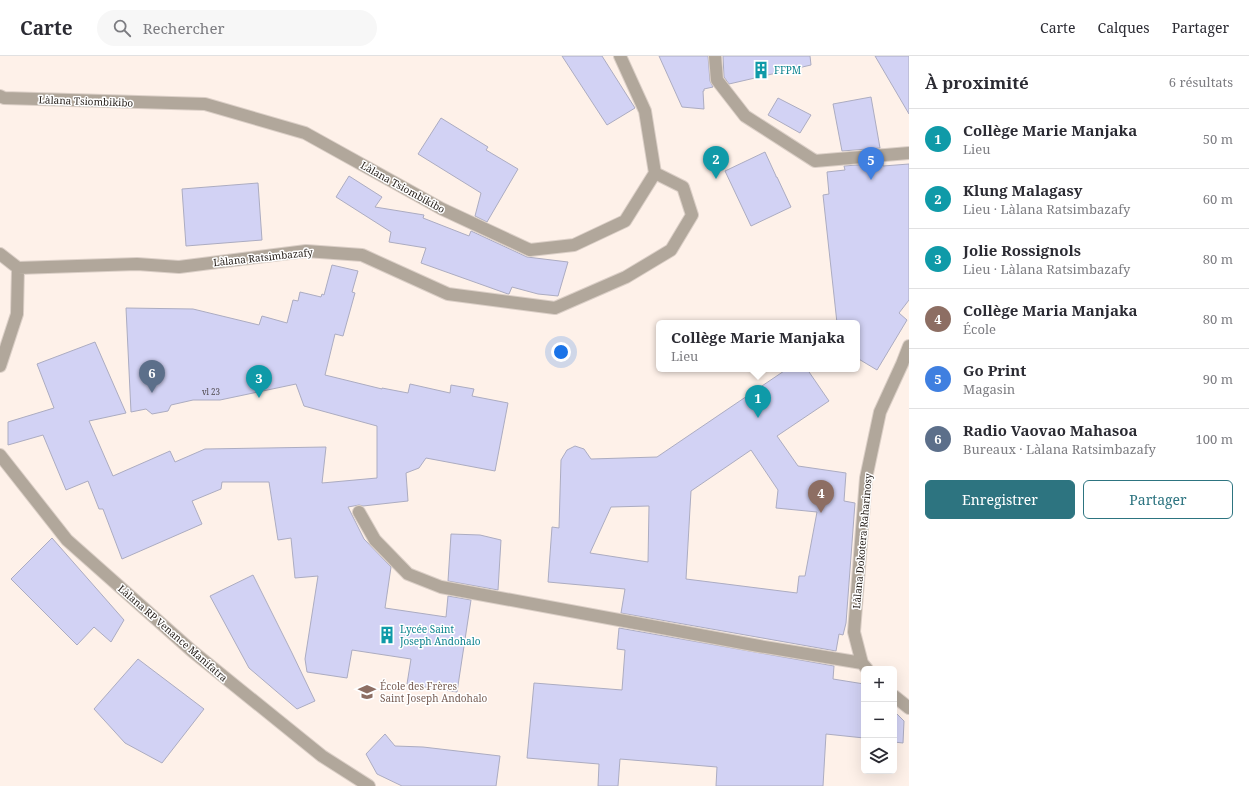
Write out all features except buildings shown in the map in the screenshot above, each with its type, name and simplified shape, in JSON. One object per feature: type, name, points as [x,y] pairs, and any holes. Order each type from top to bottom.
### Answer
[{"type":"street","points":[[620,56],[645,111],[655,173]]},
{"type":"street","points":[[715,56],[717,80],[745,116],[816,161],[909,153]]},
{"type":"street","name":"Làlana Tsiombikibo","points":[[0,96],[4,98],[205,104],[284,126],[305,133],[442,209],[530,250],[574,245],[625,221],[655,173]]},
{"type":"street","name":"Làlana Ratsimbazafy","points":[[18,268],[137,264],[179,267],[306,251],[362,255],[448,294],[555,308],[626,278],[671,250],[692,215],[684,187],[655,173]]},
{"type":"street","points":[[0,254],[18,268],[17,314],[0,366]]},
{"type":"street","name":"Làlana Dokotera Raharinosy","points":[[865,666],[854,632],[866,478],[880,412],[909,346]]},
{"type":"street","name":"Làlana RP Venance Manifatra","points":[[0,455],[73,546],[198,656],[322,756],[369,786]]},
{"type":"street","points":[[359,512],[375,540],[408,574],[440,587],[865,666]]},
{"type":"street","points":[[897,698],[909,708]]},
{"type":"place","name":"FFPM","points":[[761,70]]},
{"type":"place","name":"Klung Malagasy","points":[[716,179]]},
{"type":"place","name":"Go Print","points":[[871,180]]},
{"type":"place","name":"Radio Vaovao Mahasoa","points":[[152,393]]},
{"type":"place","name":"Jolie Rossignols","points":[[259,398]]},
{"type":"place","name":"Collège Marie Manjaka","points":[[758,418]]},
{"type":"place","name":"Collège Maria Manjaka","points":[[821,513]]},
{"type":"place","name":"Lycée Saint Joseph Andohalo","points":[[387,635]]},
{"type":"place","name":"École des Frères Saint Joseph Andohalo","points":[[367,692]]}]
